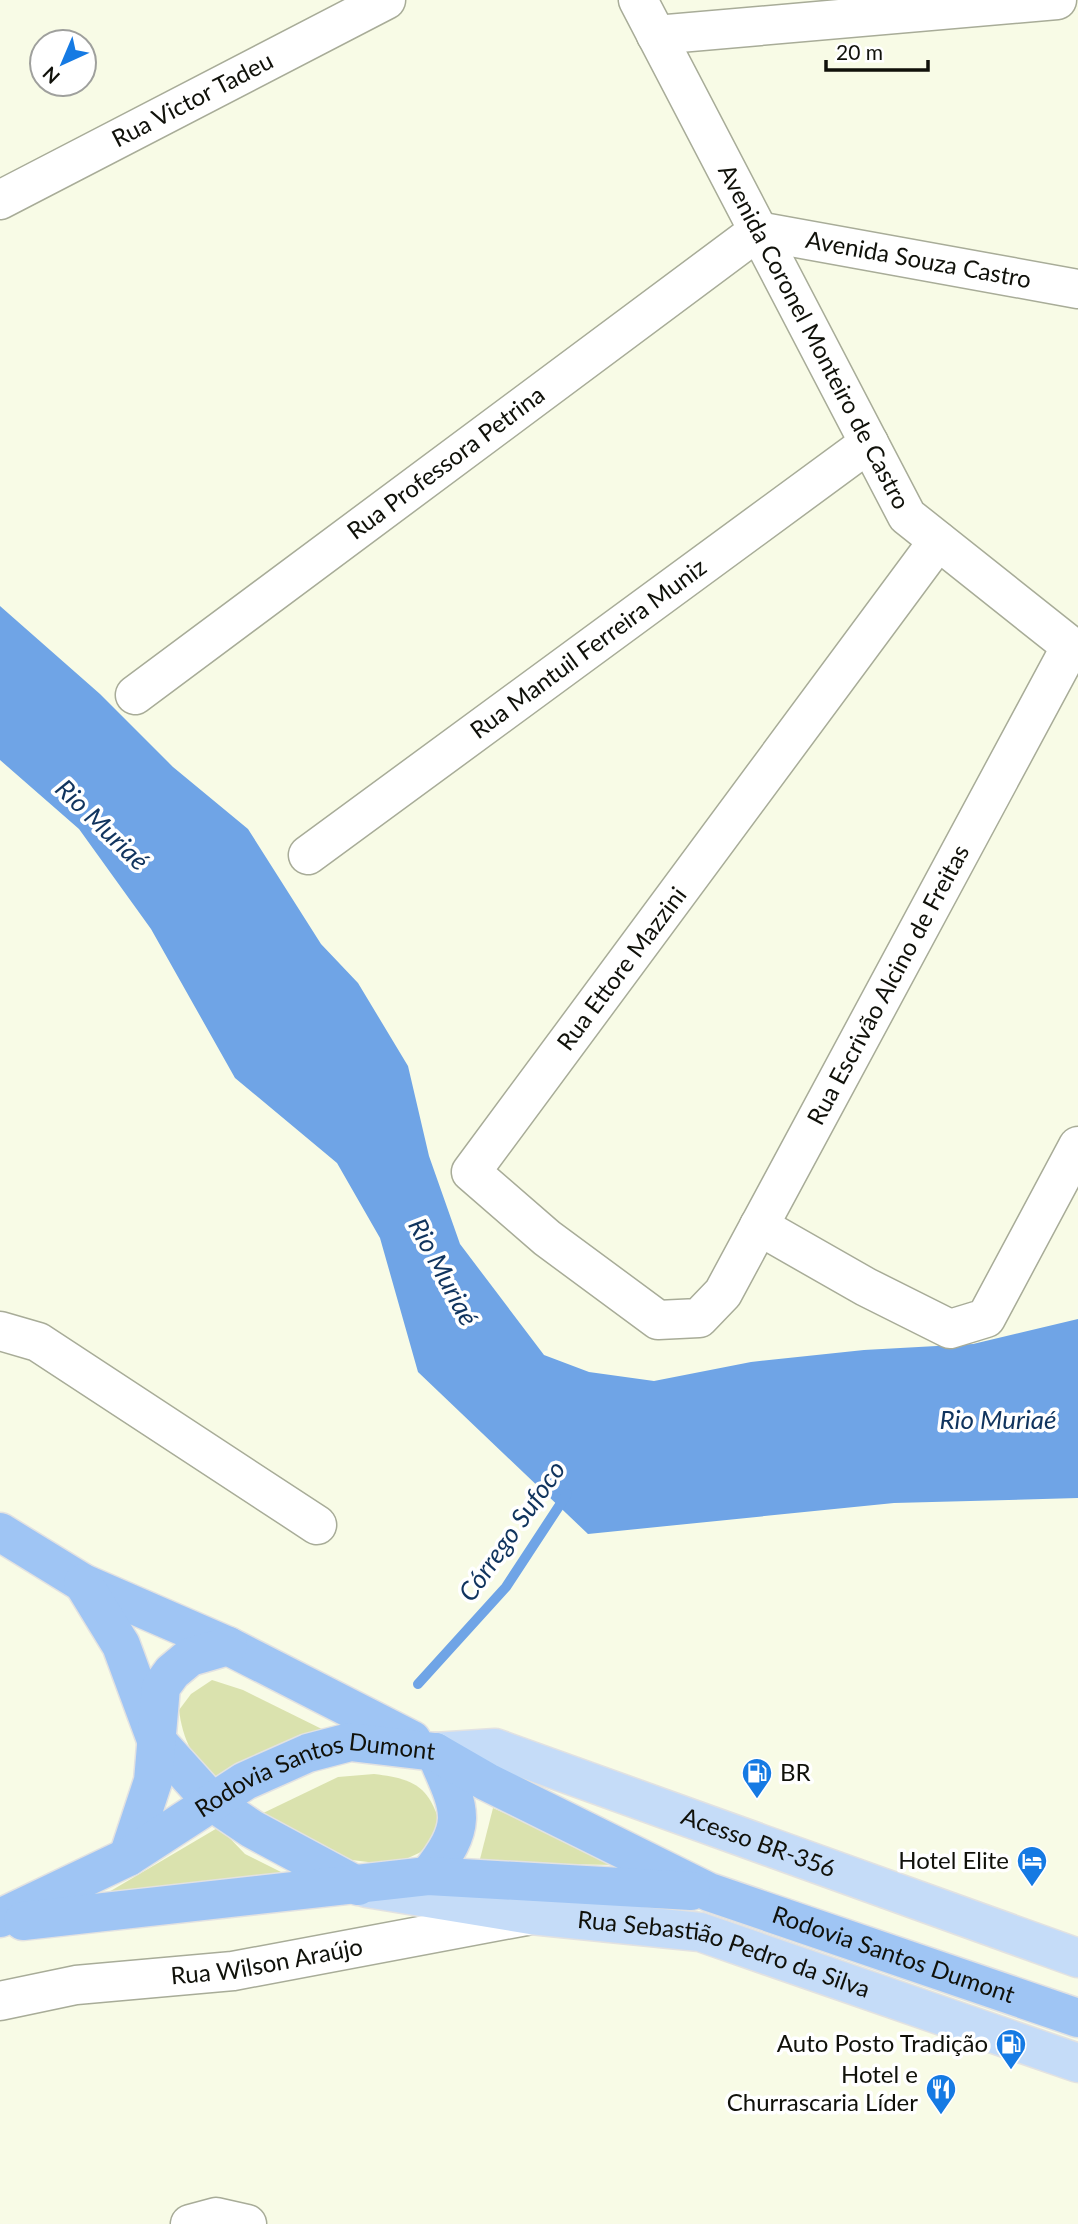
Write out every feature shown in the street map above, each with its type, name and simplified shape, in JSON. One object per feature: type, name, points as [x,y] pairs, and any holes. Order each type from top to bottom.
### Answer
[{"type":"highway","points":[[0,1532],[83,1583],[228,1646],[435,1752],[456,1800],[459,1819],[450,1849],[428,1876]]},
{"type":"highway","points":[[83,1583],[121,1645],[156,1740],[212,1802],[252,1829],[358,1886]]},
{"type":"highway","points":[[128,1857],[153,1780],[161,1687],[172,1672],[191,1657],[228,1646]]},
{"type":"highway","name":"Rodovia Santos Dumont","points":[[0,1918],[128,1857],[245,1781],[307,1753],[350,1742],[435,1752],[487,1782],[709,1892],[1078,2018]]},
{"type":"highway","name":"Rodovia Santos Dumont","points":[[0,1924],[185,1901],[358,1886],[428,1876],[709,1892]]},
{"type":"main road","name":"Acesso BR-356","points":[[435,1752],[495,1748],[1078,1958]]},
{"type":"main road","name":"Rua Sebastião Pedro da Silva","points":[[358,1886],[531,1915],[700,1932],[1078,2063]]},
{"type":"street","name":"Rua Victor Tadeu","points":[[0,200],[386,0]]},
{"type":"street","name":"Avenida Coronel Monteiro de Castro","points":[[638,0],[907,516],[1074,649]]},
{"type":"street","points":[[656,35],[1057,0]]},
{"type":"street","name":"Avenida Souza Castro","points":[[758,231],[1078,289]]},
{"type":"street","name":"Rua Professora Petrina","points":[[135,695],[758,231]]},
{"type":"street","name":"Rua Mantuil Ferreira Muniz","points":[[308,855],[869,443]]},
{"type":"street","name":"Rua Ettore Mazzini","points":[[699,1318],[658,1320],[547,1238],[471,1172],[938,541]]},
{"type":"street","name":"Rua Escrivão Alcino de Freitas","points":[[699,1318],[723,1293],[1074,649]]},
{"type":"street","points":[[759,1226],[866,1287],[950,1329],[986,1318],[1078,1146]]},
{"type":"street","points":[[0,1331],[38,1342],[317,1525]]},
{"type":"street","name":"Rua Wilson Araújo","points":[[0,2001],[76,1985],[233,1971],[531,1915]]},
{"type":"street","points":[[190,2224],[216,2217],[247,2224]]},
{"type":"green space","points":[[212,1680],[243,1690],[336,1736],[219,1786],[192,1752],[179,1710],[191,1694]]},
{"type":"green space","points":[[374,1774],[400,1779],[418,1787],[431,1802],[441,1827],[435,1840],[419,1853],[393,1865],[335,1858],[257,1816],[338,1777]]},
{"type":"green space","points":[[493,1808],[621,1865],[479,1863]]},
{"type":"green space","points":[[219,1827],[245,1854],[293,1878],[97,1899]]},
{"type":"water","name":"Rio Muriaé","points":[[0,606],[100,694],[173,767],[248,829],[321,944],[358,983],[408,1066],[429,1156],[460,1244],[544,1355],[589,1372],[654,1381],[751,1362],[864,1350],[973,1344],[1078,1319],[1078,1498],[894,1503],[588,1534],[418,1372],[380,1238],[337,1163],[235,1078],[151,929],[79,829],[0,760]]},
{"type":"waterway","name":"Córrego Sufoco","points":[[418,1684],[506,1587],[567,1494]]},
{"type":"place","name":"BR","points":[[757,1800]]},
{"type":"place","name":"Hotel Elite","points":[[1032,1888]]},
{"type":"place","name":"Auto Posto Tradição","points":[[1011,2071]]},
{"type":"place","name":"Hotel e Churrascaria Líder","points":[[941,2116]]}]
